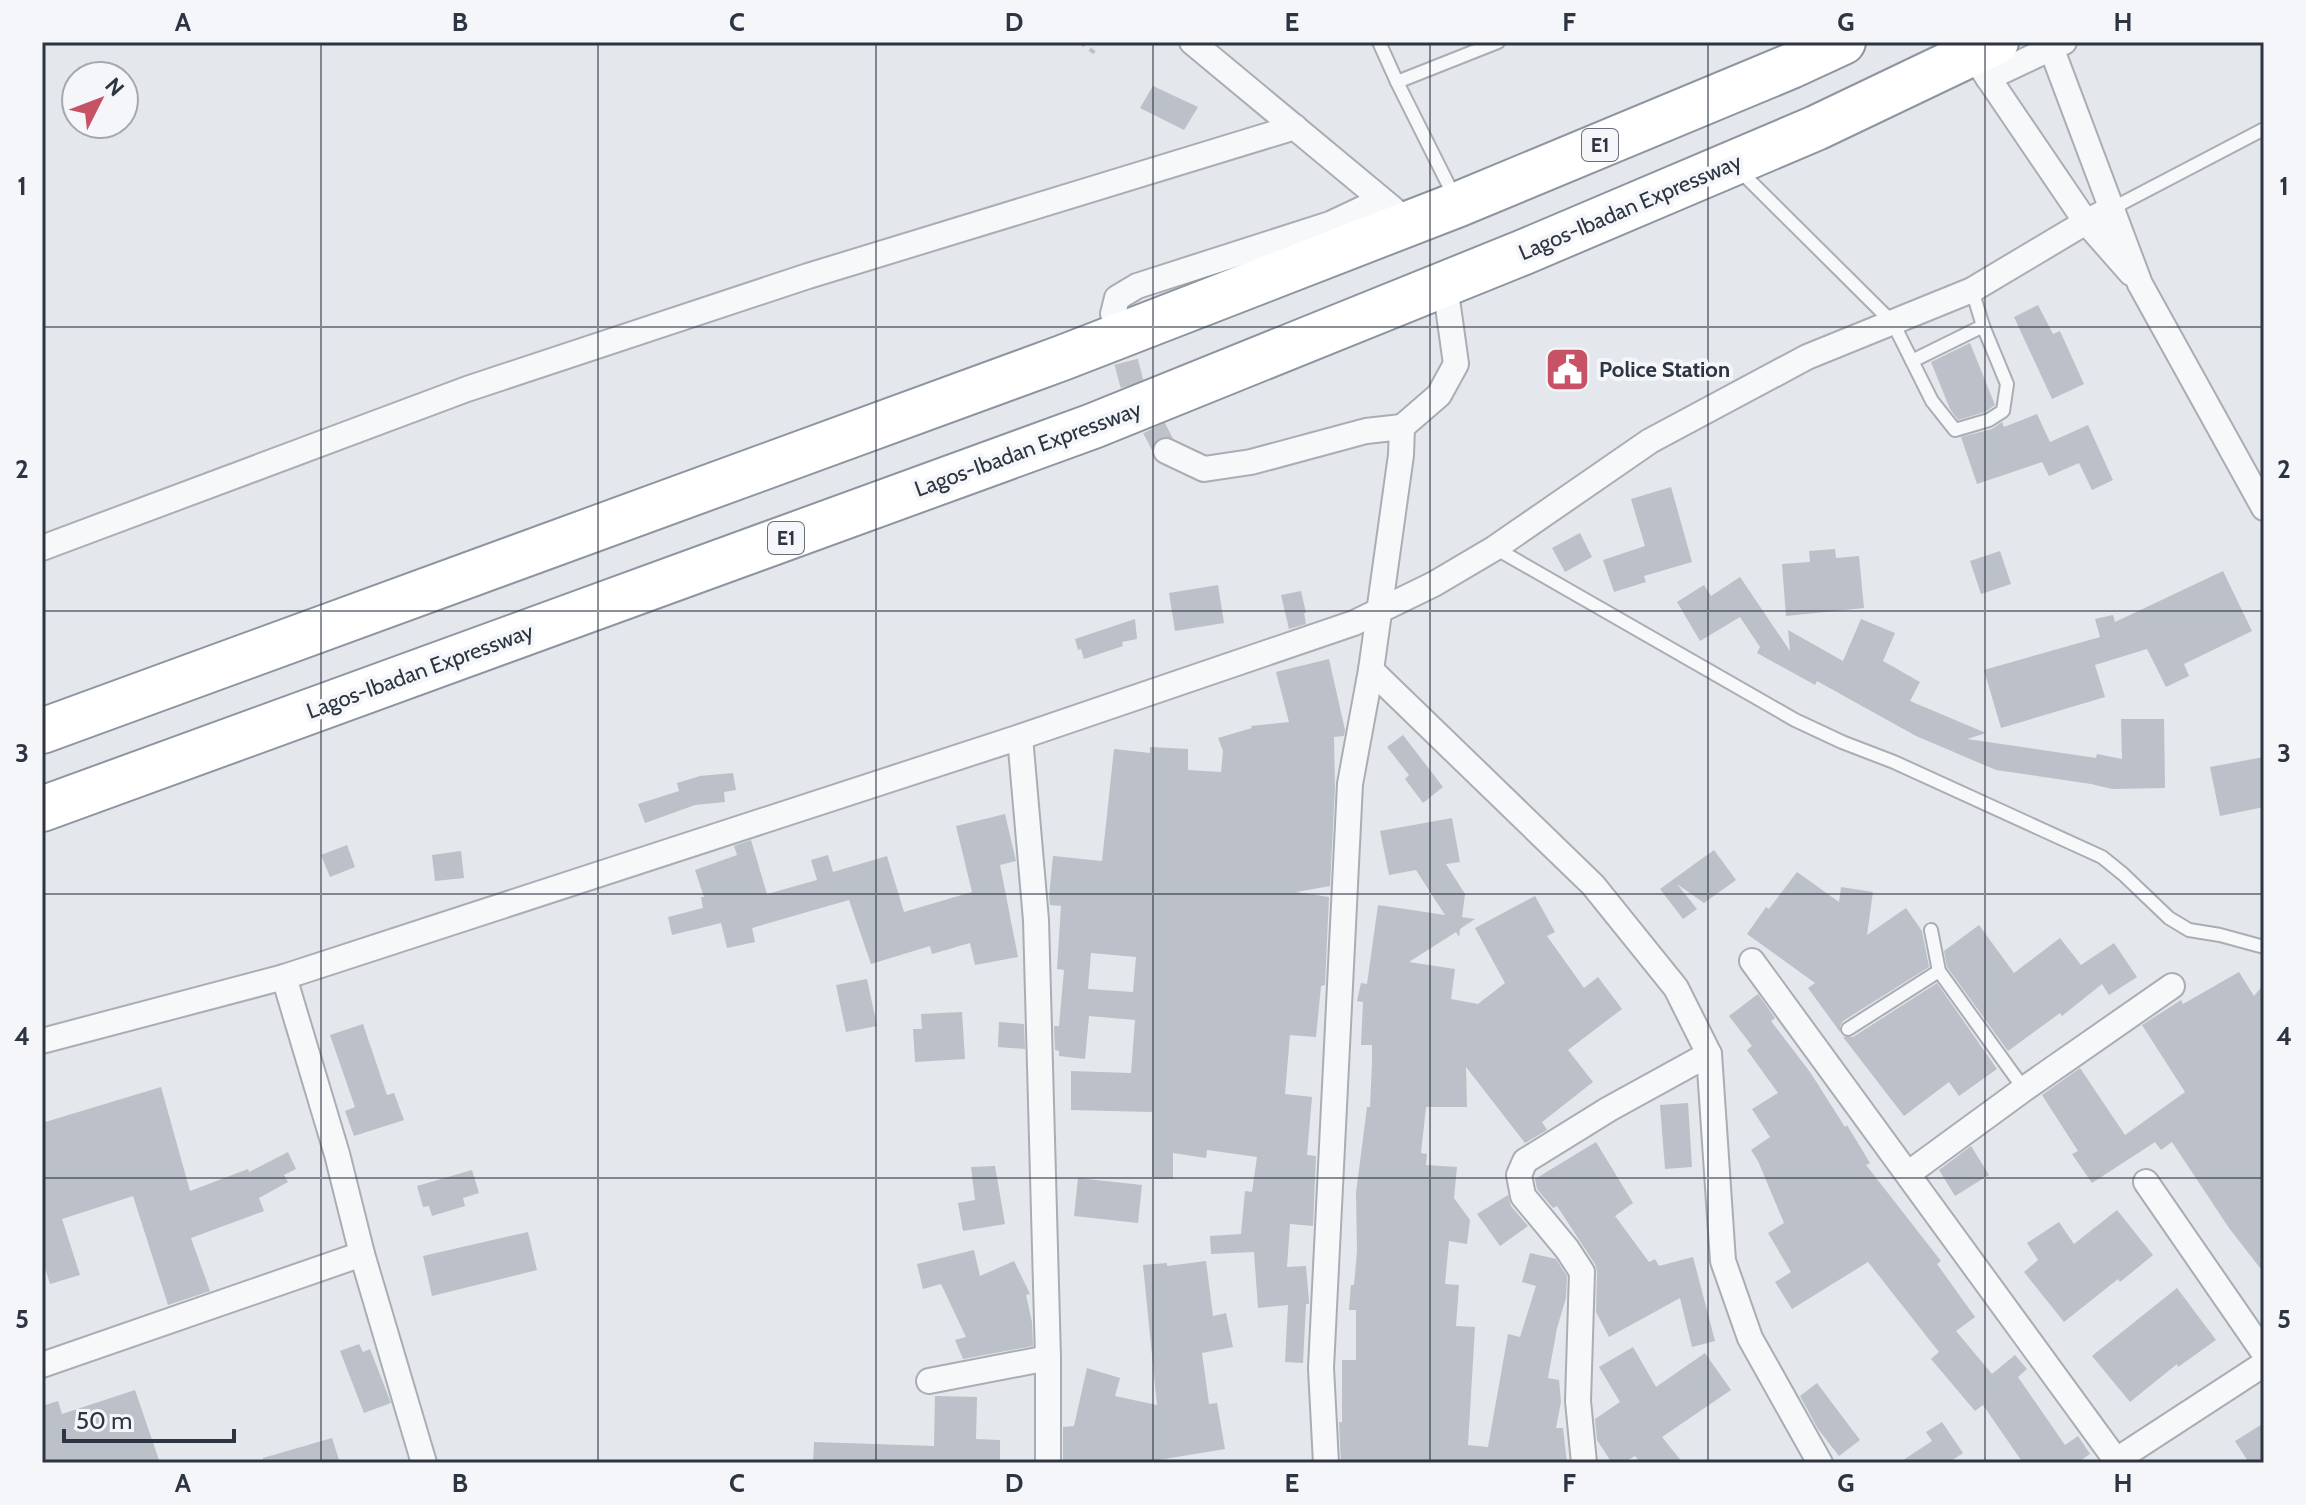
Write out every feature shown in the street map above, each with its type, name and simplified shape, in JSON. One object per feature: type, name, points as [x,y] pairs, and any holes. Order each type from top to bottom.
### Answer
[{"type":"highway","name":"E1","points":[[42,731],[1062,358],[1395,211],[1459,204],[1843,42]]},
{"type":"highway","name":"Lagos-Ibadan Expressway","points":[[42,809],[1093,426],[1445,285],[1985,58]]},
{"type":"street","points":[[1192,42],[1395,211]]},
{"type":"street","points":[[2140,284],[2086,222],[1985,58],[2055,44],[2140,284],[2264,508]]},
{"type":"street","points":[[42,548],[496,379],[808,276],[1295,127]]},
{"type":"street","points":[[42,1041],[284,977],[1020,737],[1354,623],[1434,584],[1495,548],[1650,441],[1807,357],[1972,290],[2113,208]]},
{"type":"street","points":[[1113,314],[1117,298],[1137,286],[1330,224],[1395,211]]},
{"type":"street","points":[[1166,451],[1204,469],[1251,462],[1366,431],[1402,427],[1439,395],[1456,364],[1445,285]]},
{"type":"street","points":[[1326,1463],[1321,1368],[1350,784],[1371,670],[1401,455],[1402,427]]},
{"type":"street","points":[[1371,670],[1593,885],[1676,988],[1709,1054],[1723,1261],[1750,1338],[1820,1463]]},
{"type":"street","points":[[1020,737],[1036,920],[1048,1463]]},
{"type":"street","points":[[1752,961],[1909,1173],[2114,1462],[2264,1364]]},
{"type":"street","points":[[284,977],[424,1463]]},
{"type":"street","points":[[1909,1173],[2172,986]]},
{"type":"street","points":[[1584,1463],[1578,1401],[1582,1272],[1523,1196],[1519,1175],[1525,1161],[1609,1109],[1709,1054]]},
{"type":"street","points":[[2146,1182],[2264,1353]]},
{"type":"street","points":[[42,1365],[362,1254]]},
{"type":"street","points":[[929,1381],[1048,1358]]},
{"type":"lane","points":[[1379,42],[1459,204]]},
{"type":"lane","points":[[1397,82],[1498,42]]},
{"type":"lane","points":[[2113,208],[2264,129]]},
{"type":"lane","points":[[1733,163],[1893,323],[1932,401],[1955,430],[1989,420],[2003,411],[2007,384],[1972,290]]},
{"type":"lane","points":[[1912,361],[1983,326]]},
{"type":"lane","points":[[1495,548],[1795,720],[2102,857],[2169,918],[2189,930],[2264,947]]},
{"type":"lane","points":[[1931,930],[1939,971],[2024,1089]]},
{"type":"lane","points":[[1848,1029],[1939,971]]},
{"type":"path","points":[[1080,42],[1099,56]]},
{"type":"building","points":[[1153,86],[1198,107],[1184,130],[1140,108]]},
{"type":"building","points":[[2038,305],[2053,334],[2060,331],[2084,384],[2052,399],[2014,317]]},
{"type":"building","points":[[1970,343],[1995,405],[1985,412],[1958,420],[1950,409],[1931,362]]},
{"type":"building","points":[[2037,414],[2050,442],[2088,425],[2113,480],[2092,490],[2079,463],[2049,476],[2042,462],[1977,484],[1961,437],[1992,429],[2002,422],[2004,427]]},
{"type":"building","points":[[1671,487],[1692,562],[1644,576],[1646,582],[1614,592],[1603,560],[1645,546],[1631,499]]},
{"type":"building","points":[[1580,533],[1592,557],[1565,572],[1552,548]]},
{"type":"building","points":[[1835,549],[1836,558],[1859,556],[1864,608],[1786,616],[1782,564],[1810,562],[1809,551]]},
{"type":"building","points":[[2000,551],[2011,584],[1981,594],[1970,561]]},
{"type":"building","points":[[2223,571],[2252,631],[2184,664],[2189,676],[2166,687],[2147,649],[2095,665],[2105,697],[2001,728],[1984,670],[2100,637],[2095,619],[2113,615],[2115,622]]},
{"type":"building","points":[[1740,577],[1790,651],[1788,630],[1843,661],[1861,619],[1895,633],[1883,661],[1920,682],[1910,701],[1986,733],[1967,739],[2122,759],[2121,719],[2164,719],[2165,788],[2112,789],[1996,770],[1916,736],[1817,681],[1815,685],[1757,653],[1760,647],[1740,617],[1700,641],[1677,602],[1704,585],[1711,596]]},
{"type":"building","points":[[1218,585],[1224,623],[1175,631],[1169,593]]},
{"type":"building","points":[[1301,591],[1306,624],[1289,629],[1281,595]]},
{"type":"building","points":[[1135,619],[1137,639],[1122,642],[1123,646],[1084,659],[1081,649],[1078,650],[1075,639]]},
{"type":"building","points":[[1329,659],[1345,730],[1344,736],[1334,737],[1330,886],[1296,892],[1329,897],[1325,985],[1321,986],[1316,1037],[1290,1035],[1285,1094],[1312,1097],[1307,1155],[1316,1156],[1313,1226],[1290,1224],[1287,1267],[1306,1266],[1309,1304],[1306,1304],[1303,1363],[1285,1362],[1288,1305],[1258,1308],[1254,1252],[1211,1254],[1210,1236],[1241,1234],[1245,1191],[1252,1192],[1257,1157],[1207,1150],[1206,1158],[1173,1153],[1173,1179],[1152,1179],[1152,1112],[1071,1110],[1071,1071],[1131,1073],[1135,1020],[1089,1016],[1085,1059],[1059,1056],[1059,1051],[1055,1050],[1054,1026],[1059,1026],[1064,970],[1057,969],[1061,906],[1050,905],[1049,897],[1053,856],[1102,861],[1114,749],[1150,753],[1150,747],[1188,749],[1188,770],[1221,772],[1223,751],[1218,738],[1251,726],[1289,722],[1276,672]],"holes":[[[1091,953],[1136,957],[1133,992],[1088,989]]]},
{"type":"building","points":[[1403,735],[1443,787],[1423,803],[1405,779],[1409,775],[1387,747]]},
{"type":"building","points":[[2264,757],[2264,807],[2220,816],[2210,767]]},
{"type":"building","points":[[733,773],[736,790],[724,792],[725,802],[695,805],[645,823],[638,804],[679,791],[677,783],[700,776]]},
{"type":"building","points":[[1005,814],[1016,861],[1000,865],[1018,957],[975,965],[970,943],[932,954],[930,946],[871,964],[849,900],[752,928],[755,942],[727,948],[721,923],[672,935],[668,917],[703,908],[701,897],[704,897],[695,870],[737,855],[734,846],[751,840],[767,894],[817,880],[811,860],[828,855],[833,872],[887,856],[904,912],[972,892],[956,826]]},
{"type":"building","points":[[1452,818],[1460,862],[1446,864],[1465,894],[1462,917],[1475,919],[1460,929],[1459,937],[1456,932],[1409,962],[1455,969],[1451,999],[1478,1004],[1505,983],[1475,928],[1535,896],[1555,932],[1547,936],[1584,988],[1598,977],[1622,1009],[1568,1050],[1593,1082],[1542,1122],[1547,1130],[1525,1143],[1466,1067],[1467,1107],[1426,1107],[1421,1153],[1427,1154],[1426,1165],[1457,1167],[1454,1198],[1470,1220],[1467,1244],[1449,1241],[1445,1284],[1459,1285],[1456,1326],[1475,1327],[1468,1445],[1488,1447],[1508,1334],[1520,1337],[1536,1286],[1522,1282],[1530,1253],[1556,1259],[1567,1276],[1566,1298],[1548,1378],[1559,1380],[1561,1402],[1556,1428],[1563,1428],[1567,1463],[1341,1463],[1342,1360],[1356,1360],[1356,1310],[1349,1310],[1357,1251],[1356,1193],[1367,1107],[1370,1107],[1372,1063],[1372,1045],[1361,1045],[1363,1002],[1357,1001],[1361,983],[1367,984],[1378,905],[1445,915],[1416,870],[1389,875],[1380,831]]},
{"type":"building","points":[[347,845],[355,867],[330,877],[321,855]]},
{"type":"building","points":[[1714,850],[1736,880],[1704,903],[1677,884],[1697,909],[1683,919],[1660,889]]},
{"type":"building","points":[[461,851],[464,878],[435,881],[432,855]]},
{"type":"building","points":[[1797,872],[1839,902],[1841,887],[1873,892],[1867,935],[1906,908],[1922,931],[1929,967],[1843,1021],[1840,1032],[1808,988],[1815,983],[1747,934]]},
{"type":"building","points":[[1979,925],[2014,973],[2060,938],[2081,965],[2114,943],[2137,977],[2109,995],[2102,984],[2062,1016],[2060,1013],[2008,1051],[1947,967],[1944,951]]},
{"type":"building","points":[[2239,972],[2254,996],[2264,984],[2264,1273],[2229,1228],[2172,1142],[2161,1150],[2155,1142],[2092,1183],[2072,1154],[2078,1151],[2042,1095],[2080,1068],[2125,1135],[2185,1092],[2142,1025],[2181,1000],[2183,1004]]},
{"type":"building","points":[[867,979],[877,1026],[846,1032],[836,985]]},
{"type":"building","points":[[1937,983],[1997,1069],[1959,1096],[1949,1082],[1904,1116],[1843,1037],[1853,1037]]},
{"type":"building","points":[[1758,994],[1775,1018],[1771,1021],[1810,1072],[1845,1127],[1847,1125],[1870,1163],[1866,1165],[1941,1261],[1937,1264],[1975,1317],[1956,1331],[1992,1374],[2015,1355],[2027,1369],[2018,1377],[2065,1445],[2078,1436],[2090,1454],[2077,1463],[2023,1463],[1983,1405],[1975,1411],[1931,1359],[1939,1352],[1868,1262],[1792,1309],[1775,1282],[1791,1272],[1768,1233],[1784,1223],[1751,1150],[1770,1137],[1752,1109],[1778,1093],[1747,1050],[1752,1046],[1729,1016]]},
{"type":"building","points":[[962,1012],[965,1059],[915,1062],[913,1029],[922,1029],[921,1014]]},
{"type":"building","points":[[999,1022],[1024,1024],[1025,1049],[998,1047]]},
{"type":"building","points":[[363,1024],[387,1095],[394,1093],[404,1120],[354,1136],[345,1111],[355,1107],[330,1035]]},
{"type":"building","points":[[161,1087],[190,1191],[248,1169],[249,1172],[288,1152],[296,1169],[284,1175],[288,1182],[259,1198],[264,1211],[191,1238],[210,1291],[168,1305],[133,1196],[62,1219],[80,1275],[50,1284],[42,1259],[42,1123]]},
{"type":"building","points":[[1688,1103],[1692,1167],[1665,1169],[1660,1105]]},
{"type":"building","points":[[1596,1142],[1633,1203],[1615,1216],[1649,1262],[1655,1259],[1659,1266],[1693,1257],[1715,1341],[1692,1347],[1680,1298],[1609,1337],[1596,1312],[1595,1264],[1557,1206],[1553,1208],[1537,1189],[1535,1179]]},
{"type":"building","points":[[1971,1146],[1989,1175],[1955,1196],[1939,1170]]},
{"type":"building","points":[[995,1166],[1005,1224],[963,1231],[958,1203],[975,1200],[971,1167]]},
{"type":"building","points":[[472,1170],[479,1193],[463,1198],[465,1206],[432,1216],[429,1206],[423,1207],[417,1186]]},
{"type":"building","points":[[1078,1178],[1142,1185],[1138,1223],[1074,1216]]},
{"type":"building","points":[[1508,1195],[1511,1206],[1528,1226],[1500,1246],[1477,1214]]},
{"type":"building","points":[[2117,1210],[2153,1255],[2064,1322],[2024,1272],[2038,1260],[2027,1243],[2059,1222],[2074,1244]]},
{"type":"building","points":[[528,1232],[537,1270],[432,1296],[423,1256]]},
{"type":"building","points":[[974,1250],[980,1276],[1014,1261],[1030,1294],[1026,1295],[1033,1346],[963,1359],[955,1340],[966,1337],[941,1284],[923,1289],[917,1264]]},
{"type":"building","points":[[1206,1261],[1213,1316],[1226,1313],[1233,1347],[1202,1353],[1209,1404],[1217,1403],[1225,1449],[1140,1463],[1063,1463],[1063,1427],[1074,1426],[1087,1368],[1120,1378],[1115,1396],[1157,1405],[1143,1265],[1167,1263],[1167,1266]]},
{"type":"building","points":[[2177,1288],[2216,1340],[2178,1367],[2177,1364],[2130,1402],[2092,1356]]},
{"type":"building","points":[[359,1344],[363,1352],[370,1349],[391,1403],[364,1413],[340,1351]]},
{"type":"building","points":[[1633,1347],[1656,1387],[1705,1353],[1731,1390],[1662,1437],[1683,1463],[1641,1463],[1635,1456],[1623,1463],[1612,1463],[1597,1440],[1595,1419],[1620,1402],[1599,1367]]},
{"type":"building","points":[[1817,1383],[1860,1440],[1839,1456],[1818,1429],[1800,1396]]},
{"type":"building","points":[[135,1390],[160,1463],[42,1463],[42,1406],[58,1401],[62,1414]]},
{"type":"building","points":[[935,1396],[977,1397],[976,1439],[1000,1440],[1000,1463],[813,1463],[814,1442],[934,1446]]},
{"type":"building","points":[[1942,1422],[1963,1453],[1948,1463],[1899,1463],[1932,1441],[1926,1432]]},
{"type":"building","points":[[2264,1423],[2264,1463],[2249,1463],[2235,1441]]},
{"type":"building","points":[[332,1438],[340,1463],[263,1463],[263,1458]]},
{"type":"tunnel","points":[[1117,327],[1133,388],[1166,451]]},
{"type":"place","name":"Police Station","points":[[1568,369]]}]
